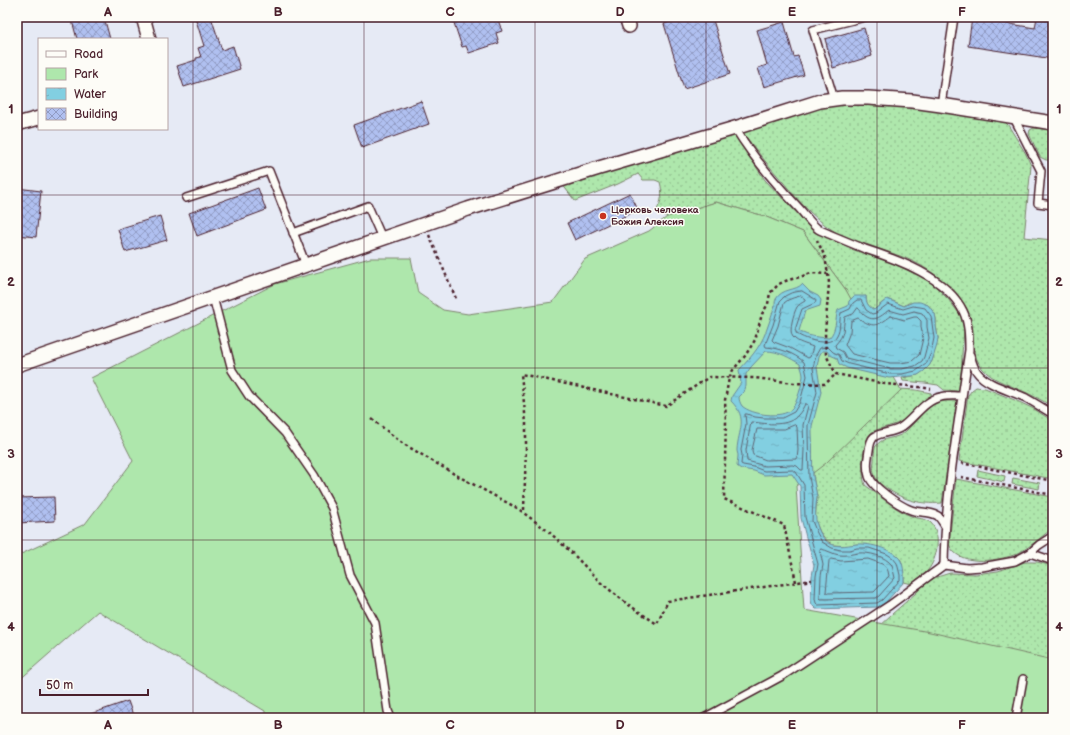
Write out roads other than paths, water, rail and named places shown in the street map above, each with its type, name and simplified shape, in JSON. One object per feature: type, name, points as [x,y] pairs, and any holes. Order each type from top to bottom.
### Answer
[{"type":"street","points":[[143,17],[149,38]]},
{"type":"street","points":[[17,364],[468,209],[820,101],[842,98],[868,98],[941,105],[1053,123]]},
{"type":"street","points":[[17,124],[38,118]]},
{"type":"lane","points":[[834,99],[813,30],[865,17]]},
{"type":"lane","points":[[941,105],[954,17]]},
{"type":"lane","points":[[1013,116],[1041,172],[1038,203],[1053,205]]},
{"type":"lane","points":[[735,128],[764,168],[818,229],[842,240],[904,263],[935,280],[945,288],[962,311],[968,329],[969,350],[972,365],[976,372],[992,384],[1026,398],[1053,414]]},
{"type":"lane","points":[[186,198],[269,170],[306,265]]},
{"type":"lane","points":[[293,233],[368,206],[382,238]]},
{"type":"lane","points":[[213,297],[232,370],[249,396],[286,433],[314,475],[332,508],[350,575],[375,623],[388,711],[391,718]]},
{"type":"lane","points":[[944,565],[947,506],[969,350]]},
{"type":"lane","points":[[945,526],[938,516],[911,510],[890,498],[872,483],[869,476],[868,463],[872,439],[875,436],[896,430],[939,397],[962,396]]},
{"type":"lane","points":[[704,718],[782,676],[890,605],[944,565],[967,568],[1015,561],[1030,553],[1053,536]]},
{"type":"lane","points":[[1030,553],[1053,561]]},
{"type":"lane","points":[[1016,718],[1023,679]]},
{"type":"water","points":[[802,284],[821,300],[820,306],[805,311],[799,331],[814,336],[829,338],[832,335],[835,328],[838,310],[848,306],[849,301],[854,296],[866,296],[866,301],[874,310],[887,299],[904,306],[913,302],[920,302],[928,305],[935,314],[938,338],[937,345],[929,366],[918,375],[889,378],[847,368],[839,364],[837,358],[830,355],[827,351],[822,351],[819,356],[817,367],[821,392],[812,426],[813,476],[817,497],[816,520],[820,532],[825,540],[832,545],[840,546],[862,544],[875,546],[888,550],[901,561],[904,582],[885,603],[878,607],[816,609],[812,605],[812,576],[814,565],[801,518],[800,486],[792,474],[764,475],[754,471],[741,469],[737,466],[737,450],[741,419],[740,413],[731,401],[732,396],[741,383],[739,370],[753,354],[760,343],[766,331],[776,299],[785,291]],"holes":[[[766,351],[784,355],[800,364],[803,376],[802,384],[792,409],[781,414],[760,414],[747,409],[740,403],[739,397],[744,392],[746,386],[746,374]]]},
{"type":"place","name":"Церковь человека Божия Алексия","points":[[603,216]]}]
